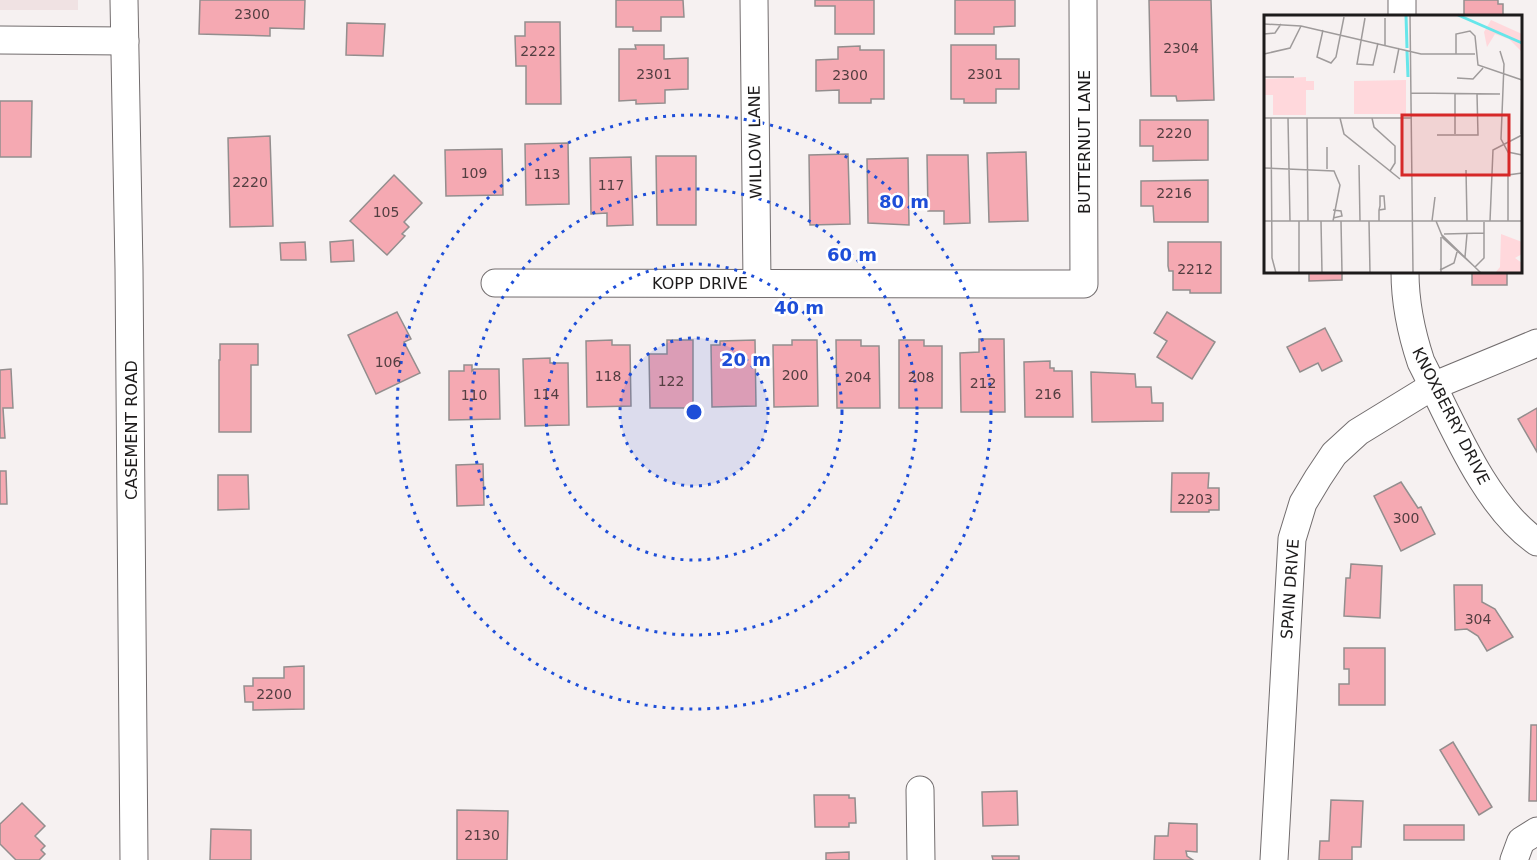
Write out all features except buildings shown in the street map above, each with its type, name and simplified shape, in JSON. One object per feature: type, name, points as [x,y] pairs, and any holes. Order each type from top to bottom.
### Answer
[{"type":"street","name":"CASEMENT ROAD","points":[[124,0],[130,281],[134,860]]},
{"type":"street","name":"WILLOW LANE","points":[[754,0],[757,283]]},
{"type":"street","name":"BUTTERNUT LANE","points":[[1083,0],[1084,284]]},
{"type":"street","points":[[0,40],[125,40]]},
{"type":"street","name":"KNOXBERRY DRIVE","points":[[1405,273],[1405,299],[1413,340],[1421,362],[1495,502],[1524,533],[1537,542]]},
{"type":"street","name":"KOPP DRIVE","points":[[495,283],[1084,284]]},
{"type":"street","name":"SPAIN DRIVE","points":[[1274,860],[1292,538],[1303,503],[1334,454],[1350,439],[1389,412],[1433,386],[1537,343]]},
{"type":"street","points":[[920,790],[921,860]]},
{"type":"street","points":[[1514,860],[1521,841],[1537,831]]},
{"type":"shaded area","points":[[0,0],[78,0],[78,10],[0,10]]}]
